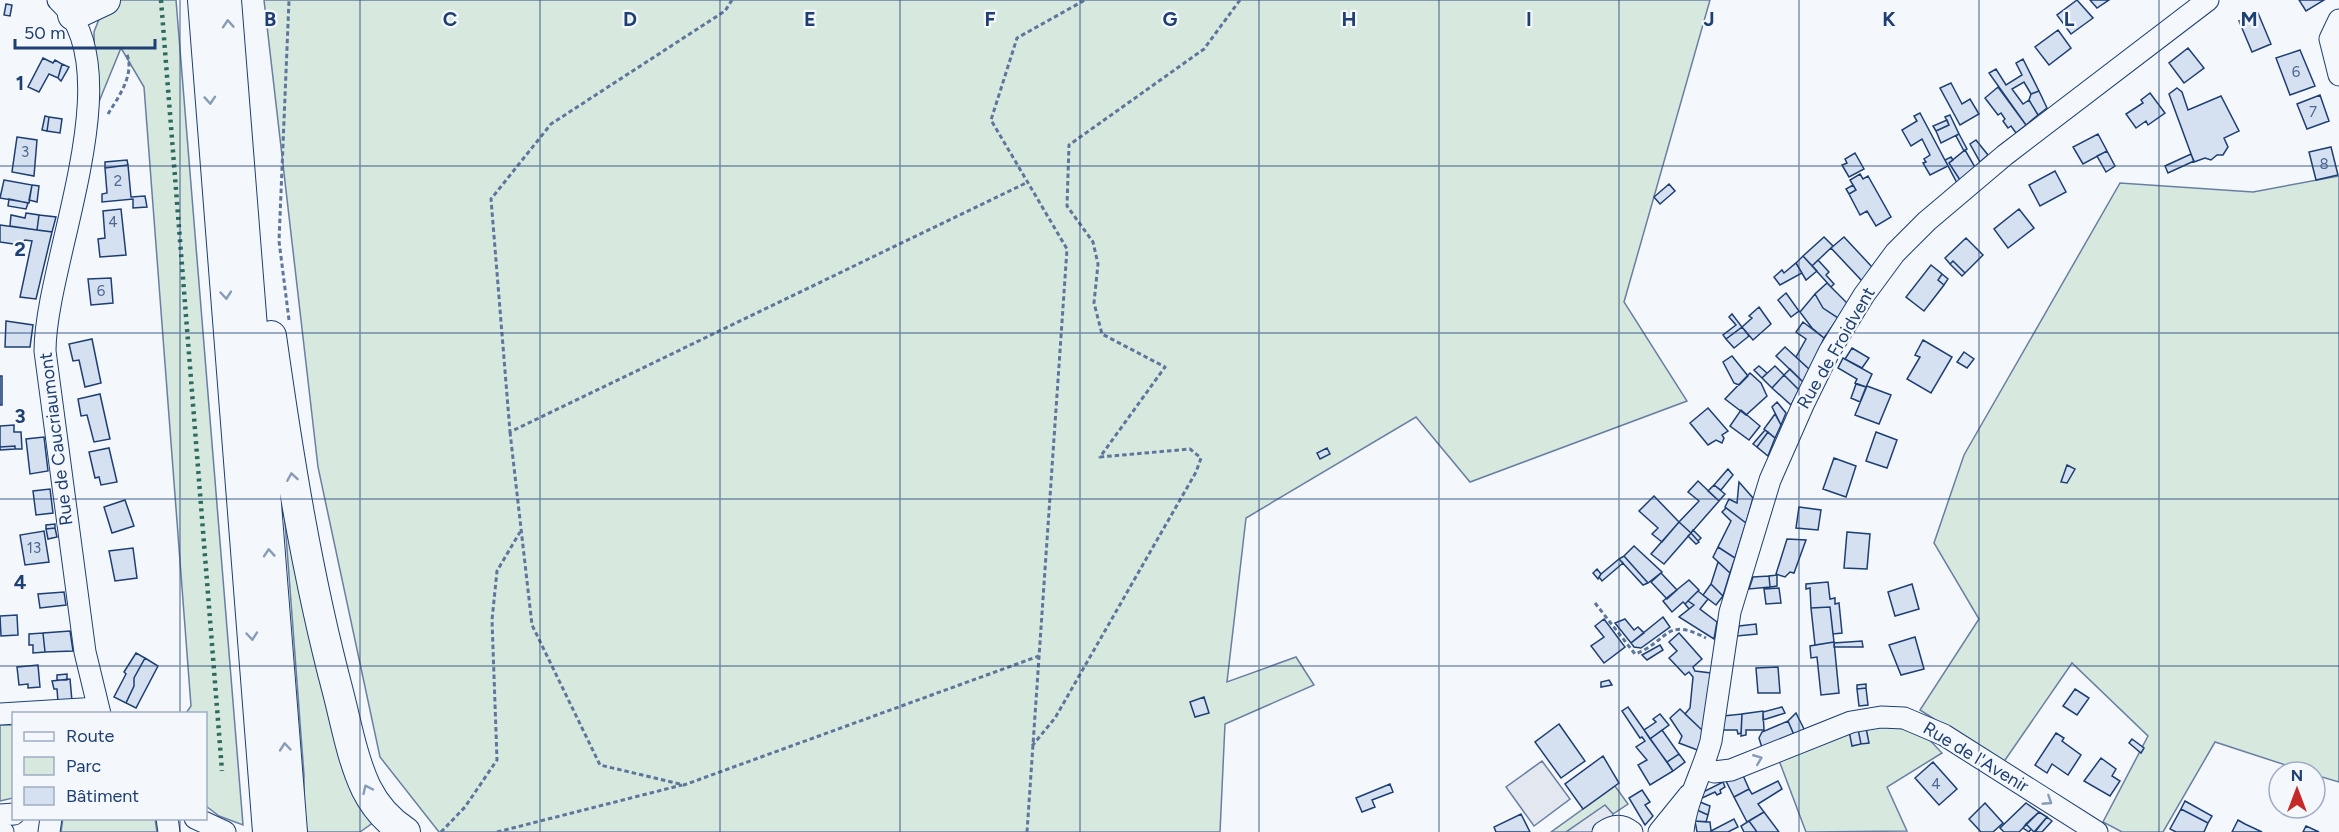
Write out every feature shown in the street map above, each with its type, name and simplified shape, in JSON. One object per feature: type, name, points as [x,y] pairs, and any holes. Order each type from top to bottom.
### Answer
[{"type":"highway","points":[[66,8],[105,0]]},
{"type":"highway","points":[[203,0],[268,832]]},
{"type":"highway","points":[[226,0],[292,819]]},
{"type":"highway","points":[[231,64],[249,129],[279,395],[299,516],[320,619],[365,787],[380,810],[405,832]]},
{"type":"street","name":"Rue de Froidvent","points":[[1703,766],[1713,727],[1733,602],[1781,453],[1838,337],[1886,266],[1927,221],[1991,167],[2208,0]]},
{"type":"street","name":"Rue de Caucriaumont","points":[[66,8],[85,55],[85,147],[48,308],[45,351],[85,652],[99,712]]},
{"type":"street","points":[[2339,20],[2330,39],[2339,75]]},
{"type":"street","name":"Rue de l'Avenir","points":[[1703,766],[1714,772],[1731,770],[1851,722],[1881,717],[1904,718],[1944,735],[2097,832]]},
{"type":"street","points":[[1683,832],[1691,792],[1703,766]]},
{"type":"street","points":[[1659,832],[1691,792]]},
{"type":"street","points":[[197,820],[225,832]]},
{"type":"street","points":[[1603,832],[1610,827],[1619,826],[1632,832]]},
{"type":"path","points":[[289,0],[279,241],[289,322]]},
{"type":"path","points":[[684,785],[600,765],[532,625],[510,432],[491,199],[551,124],[724,11],[732,0]]},
{"type":"path","points":[[1027,832],[1067,249],[991,120],[1017,38],[1085,0]]},
{"type":"path","points":[[1032,746],[1054,718],[1196,472],[1201,458],[1190,448],[1100,457],[1164,367],[1102,334],[1094,303],[1098,264],[1093,242],[1067,206],[1070,145],[1204,48],[1240,0]]},
{"type":"path","points":[[85,147],[105,120],[124,85],[130,67],[126,52]]},
{"type":"path","points":[[510,432],[1028,182]]},
{"type":"path","points":[[441,832],[465,807],[497,760],[492,620],[497,571],[521,531]]},
{"type":"path","points":[[1595,603],[1635,654],[1676,628],[1687,628],[1725,648]]},
{"type":"path","points":[[497,832],[684,785],[1039,656]]},
{"type":"green space","points":[[115,0],[176,0],[243,825],[219,816],[207,807],[207,712],[187,712],[191,706],[144,87],[121,48],[96,109],[94,32],[101,14]]},
{"type":"green space","points":[[264,0],[1710,0],[1624,302],[1687,401],[1470,482],[1416,417],[1246,518],[1227,682],[1296,657],[1314,685],[1225,724],[1220,832],[439,832],[380,757],[318,467]]},
{"type":"green space","points":[[2339,176],[2339,782],[2327,778],[2327,760],[2270,760],[2215,742],[2163,832],[2122,832],[2103,822],[2148,736],[2072,663],[2003,763],[1920,710],[1979,619],[1934,543],[1964,455],[2120,183],[2253,192]]},
{"type":"green space","points":[[280,456],[374,822],[360,832],[307,832]]},
{"type":"green space","points":[[1865,724],[1921,731],[1942,753],[1887,787],[1907,831],[1806,832],[1777,755]]},
{"type":"green space","points":[[0,725],[12,725],[12,798],[0,801]]},
{"type":"green space","points":[[1615,786],[1628,804],[1613,814],[1605,806],[1566,832],[1551,832]]},
{"type":"green space","points":[[63,820],[155,820],[157,832],[61,832]]},
{"type":"shaded area","points":[[1542,761],[1570,799],[1534,826],[1506,787]]},
{"type":"shaded area","points":[[1605,805],[1613,814],[1607,832],[1566,832]]},
{"type":"building","points":[[2077,0],[2093,18],[2071,34],[2057,15]]},
{"type":"building","points":[[2090,0],[2109,0],[2097,8]]},
{"type":"building","points":[[2299,0],[2324,0],[2306,11]]},
{"type":"building","points":[[6,4],[12,5],[10,16],[4,15]]},
{"type":"building","points":[[2258,13],[2271,44],[2252,52],[2239,21]]},
{"type":"building","points":[[2058,30],[2071,48],[2049,65],[2035,47]]},
{"type":"building","points":[[2188,48],[2204,68],[2184,83],[2169,63]]},
{"type":"building","points":[[2300,50],[2315,86],[2290,95],[2276,58]]},
{"type":"building","points":[[43,58],[62,64],[58,78],[49,74],[39,92],[28,87]]},
{"type":"building","points":[[2023,59],[2039,91],[2031,94],[2024,82],[2012,89],[2023,104],[2029,100],[2038,115],[2026,125],[1989,73],[1996,69],[2006,85],[2022,75],[2016,63]]},
{"type":"building","points":[[62,64],[69,67],[61,81],[58,78]]},
{"type":"building","points":[[1951,83],[1962,104],[1970,99],[1979,114],[1960,125],[1940,88]]},
{"type":"building","points":[[1998,87],[2026,125],[2016,133],[2011,126],[2008,128],[2001,113],[1998,115],[1985,98]]},
{"type":"building","points":[[2177,88],[2182,92],[2188,110],[2221,96],[2239,131],[2224,138],[2228,147],[2223,155],[2217,155],[2211,160],[2205,158],[2194,162],[2169,94]]},
{"type":"building","points":[[2039,91],[2047,108],[2038,115],[2029,100],[2031,94]]},
{"type":"building","points":[[2150,93],[2165,113],[2148,125],[2146,121],[2136,128],[2126,114],[2143,103],[2141,100]]},
{"type":"building","points":[[2320,95],[2329,121],[2307,129],[2297,104]]},
{"type":"building","points":[[1920,113],[1948,166],[1930,175],[1923,163],[1926,162],[1924,159],[1930,155],[1922,139],[1911,146],[1902,130],[1917,121],[1914,116]]},
{"type":"building","points":[[1950,115],[1959,134],[1941,143],[1936,131],[1949,125],[1945,117]]},
{"type":"building","points":[[45,116],[49,117],[47,131],[42,130]]},
{"type":"building","points":[[49,117],[62,119],[60,133],[47,131]]},
{"type":"building","points":[[1947,120],[1949,125],[1936,131],[1933,126]]},
{"type":"building","points":[[1959,134],[1967,149],[1964,151],[1956,136]]},
{"type":"building","points":[[2098,134],[2107,151],[2083,164],[2073,147]]},
{"type":"building","points":[[17,137],[37,140],[34,176],[12,172]]},
{"type":"building","points":[[1976,140],[1988,155],[1980,162],[1970,144]]},
{"type":"building","points":[[2331,147],[2338,175],[2316,180],[2309,152]]},
{"type":"building","points":[[1965,150],[1975,167],[1960,180],[1949,163]]},
{"type":"building","points":[[2107,151],[2115,166],[2106,172],[2097,156]]},
{"type":"building","points":[[1855,153],[1864,169],[1849,177],[1842,165],[1847,163],[1845,159]]},
{"type":"building","points":[[2191,154],[2194,161],[2168,173],[2165,166]]},
{"type":"building","points":[[1951,157],[1953,160],[1949,163],[1960,180],[1957,183],[1945,160]]},
{"type":"building","points":[[127,160],[128,165],[105,168],[105,162]]},
{"type":"building","points":[[128,165],[131,197],[145,196],[147,207],[133,208],[133,199],[102,202],[102,194],[107,193],[105,168]]},
{"type":"building","points":[[2055,171],[2066,192],[2040,206],[2029,185]]},
{"type":"building","points":[[1860,174],[1863,179],[1868,176],[1891,217],[1876,226],[1867,211],[1860,215],[1849,194],[1856,190],[1850,180]]},
{"type":"building","points":[[4,180],[32,185],[29,203],[0,198]]},
{"type":"building","points":[[1669,184],[1675,191],[1660,204],[1654,197]]},
{"type":"building","points":[[32,185],[39,186],[37,202],[29,200]]},
{"type":"building","points":[[1853,185],[1856,190],[1849,194],[1846,189]]},
{"type":"building","points":[[9,199],[28,203],[26,209],[8,206]]},
{"type":"building","points":[[121,209],[126,255],[100,257],[98,239],[105,238],[103,211]]},
{"type":"building","points":[[2019,209],[2034,228],[2008,248],[1994,229]]},
{"type":"building","points":[[26,213],[39,215],[37,230],[10,226],[11,215],[25,218]]},
{"type":"building","points":[[39,215],[56,217],[52,232],[37,230]]},
{"type":"building","points":[[0,225],[52,232],[36,299],[20,297],[32,241],[25,240],[20,245],[0,242]]},
{"type":"building","points":[[1824,237],[1833,246],[1812,266],[1803,256]]},
{"type":"building","points":[[1844,237],[1873,268],[1863,282],[1831,248]]},
{"type":"building","points":[[1966,238],[1983,255],[1965,273],[1953,261],[1950,264],[1945,258]]},
{"type":"building","points":[[1803,256],[1817,271],[1806,280],[1796,263]]},
{"type":"building","points":[[1818,260],[1829,272],[1826,275],[1834,284],[1831,287],[1812,266]]},
{"type":"building","points":[[1953,261],[1965,273],[1962,276],[1950,264]]},
{"type":"building","points":[[1796,263],[1802,273],[1780,285],[1774,277],[1782,270],[1784,273]]},
{"type":"building","points":[[1931,265],[1942,274],[1938,280],[1944,285],[1924,311],[1906,297]]},
{"type":"building","points":[[1942,274],[1948,279],[1944,285],[1938,280]]},
{"type":"building","points":[[111,278],[113,303],[91,305],[88,279]]},
{"type":"building","points":[[1827,283],[1848,304],[1838,318],[1823,308],[1815,294]]},
{"type":"building","points":[[1786,293],[1799,311],[1791,317],[1778,300]]},
{"type":"building","points":[[1815,294],[1823,308],[1838,318],[1824,338],[1812,328],[1800,312]]},
{"type":"building","points":[[1759,307],[1771,324],[1753,340],[1742,327]]},
{"type":"building","points":[[1732,314],[1742,327],[1726,339],[1723,335],[1736,325],[1729,317]]},
{"type":"building","points":[[6,321],[33,325],[30,347],[5,347]]},
{"type":"building","points":[[1803,322],[1824,338],[1810,370],[1796,357],[1806,339],[1796,332]]},
{"type":"building","points":[[1742,327],[1749,336],[1734,348],[1726,339]]},
{"type":"building","points":[[92,339],[101,383],[85,387],[79,360],[73,361],[69,344]]},
{"type":"building","points":[[1923,340],[1952,357],[1931,393],[1907,379],[1920,357],[1915,355]]},
{"type":"building","points":[[1785,347],[1810,370],[1803,382],[1776,356]]},
{"type":"building","points":[[1852,348],[1869,358],[1862,368],[1845,359]]},
{"type":"building","points":[[1964,352],[1974,359],[1967,368],[1957,362]]},
{"type":"building","points":[[1732,356],[1748,376],[1739,385],[1734,383],[1723,362]]},
{"type":"building","points":[[1843,358],[1872,374],[1866,387],[1855,383],[1857,379],[1838,368]]},
{"type":"building","points":[[1759,366],[1767,373],[1762,378],[1754,370]]},
{"type":"building","points":[[1775,366],[1784,375],[1772,388],[1762,378]]},
{"type":"building","points":[[1790,369],[1803,382],[1799,390],[1784,375]]},
{"type":"building","points":[[1750,373],[1761,383],[1767,396],[1746,415],[1725,399]]},
{"type":"building","points":[[1784,375],[1799,390],[1791,405],[1772,388]]},
{"type":"building","points":[[0,376],[2,376],[2,405],[0,405]]},
{"type":"building","points":[[1856,384],[1866,387],[1860,402],[1851,398]]},
{"type":"building","points":[[1867,386],[1891,395],[1879,424],[1855,415]]},
{"type":"building","points":[[100,394],[110,439],[94,442],[87,415],[81,416],[78,399]]},
{"type":"building","points":[[1777,402],[1786,413],[1781,425],[1772,407]]},
{"type":"building","points":[[1708,408],[1728,431],[1722,435],[1724,438],[1722,443],[1716,440],[1708,445],[1690,423]]},
{"type":"building","points":[[1741,410],[1760,426],[1749,440],[1730,426]]},
{"type":"building","points":[[1775,414],[1781,425],[1775,438],[1764,429]]},
{"type":"building","points":[[14,425],[14,432],[21,432],[22,449],[15,449],[15,446],[0,447],[0,426]]},
{"type":"building","points":[[1765,430],[1768,432],[1757,447],[1753,444]]},
{"type":"building","points":[[1768,432],[1775,438],[1768,456],[1757,447]]},
{"type":"building","points":[[1876,432],[1897,440],[1887,468],[1866,461]]},
{"type":"building","points":[[44,437],[48,471],[30,474],[26,439]]},
{"type":"building","points":[[15,446],[15,449],[0,450],[0,447]]},
{"type":"building","points":[[109,448],[117,482],[101,485],[99,477],[95,478],[89,452]]},
{"type":"building","points":[[1327,448],[1330,454],[1320,459],[1317,453]]},
{"type":"building","points":[[1834,458],[1856,466],[1846,497],[1823,489]]},
{"type":"building","points":[[2067,465],[2075,469],[2067,483],[2061,482]]},
{"type":"building","points":[[1728,469],[1733,475],[1721,490],[1714,485]]},
{"type":"building","points":[[1698,481],[1719,501],[1691,533],[1679,522],[1699,501],[1688,492]]},
{"type":"building","points":[[1739,482],[1753,498],[1746,523],[1725,507],[1729,499],[1737,503]]},
{"type":"building","points":[[1714,485],[1725,494],[1719,501],[1708,491]]},
{"type":"building","points":[[50,489],[53,513],[36,515],[33,491]]},
{"type":"building","points":[[1654,496],[1679,522],[1662,542],[1652,534],[1658,528],[1639,511]]},
{"type":"building","points":[[125,500],[134,526],[112,533],[104,507]]},
{"type":"building","points":[[1799,507],[1821,510],[1818,530],[1796,528]]},
{"type":"building","points":[[1726,508],[1746,523],[1735,558],[1718,547],[1731,521],[1722,512]]},
{"type":"building","points":[[1679,522],[1691,533],[1664,564],[1651,554]]},
{"type":"building","points":[[55,524],[55,528],[46,529],[46,525]]},
{"type":"building","points":[[55,528],[57,537],[48,539],[46,529]]},
{"type":"building","points":[[1693,530],[1701,538],[1698,541],[1691,533]]},
{"type":"building","points":[[44,531],[49,562],[25,565],[20,535]]},
{"type":"building","points":[[1847,532],[1870,534],[1867,569],[1844,568]]},
{"type":"building","points":[[1691,533],[1699,542],[1696,544],[1688,536]]},
{"type":"building","points":[[1787,539],[1806,540],[1794,573],[1790,572],[1785,577],[1776,574]]},
{"type":"building","points":[[1634,546],[1662,572],[1648,583],[1624,556]]},
{"type":"building","points":[[1718,547],[1735,558],[1730,573],[1713,557]]},
{"type":"building","points":[[133,548],[137,578],[115,581],[109,551]]},
{"type":"building","points":[[1624,556],[1648,583],[1643,585],[1619,559]]},
{"type":"building","points":[[1619,559],[1623,563],[1602,581],[1599,577],[1601,574]]},
{"type":"building","points":[[1718,562],[1730,573],[1723,596],[1711,584]]},
{"type":"building","points":[[1597,569],[1601,574],[1598,579],[1593,573]]},
{"type":"building","points":[[1661,573],[1677,590],[1667,599],[1651,582]]},
{"type":"building","points":[[1777,575],[1777,586],[1770,587],[1769,576]]},
{"type":"building","points":[[1769,576],[1770,587],[1749,589],[1753,577]]},
{"type":"building","points":[[1689,580],[1699,590],[1685,604],[1683,602],[1672,612],[1663,601]]},
{"type":"building","points":[[1828,582],[1830,599],[1835,598],[1835,604],[1839,603],[1842,633],[1833,634],[1830,607],[1811,608],[1810,588],[1806,589],[1806,584]]},
{"type":"building","points":[[1711,584],[1723,596],[1716,605],[1703,595]]},
{"type":"building","points":[[1912,584],[1919,609],[1895,616],[1888,592]]},
{"type":"building","points":[[1779,588],[1781,603],[1766,604],[1764,589]]},
{"type":"building","points":[[1698,591],[1708,599],[1700,609],[1717,622],[1714,639],[1679,617],[1694,605],[1688,601]]},
{"type":"building","points":[[64,592],[66,605],[40,608],[38,594]]},
{"type":"building","points":[[1688,601],[1694,605],[1689,609],[1685,604]]},
{"type":"building","points":[[1830,607],[1834,642],[1815,645],[1811,608]]},
{"type":"building","points":[[17,615],[18,635],[1,636],[0,616]]},
{"type":"building","points":[[1663,617],[1670,627],[1641,648],[1634,647],[1631,643]]},
{"type":"building","points":[[1604,619],[1625,647],[1604,663],[1591,646],[1604,637],[1595,626]]},
{"type":"building","points":[[1625,619],[1634,630],[1638,627],[1644,633],[1631,643],[1615,623]]},
{"type":"building","points":[[1756,624],[1757,634],[1737,636],[1739,626]]},
{"type":"building","points":[[70,631],[73,651],[45,652],[43,633]]},
{"type":"building","points":[[43,633],[45,652],[33,653],[33,645],[29,645],[29,634]]},
{"type":"building","points":[[1679,633],[1702,659],[1693,667],[1695,671],[1711,673],[1704,732],[1685,714],[1690,708],[1693,677],[1689,672],[1685,675],[1669,658],[1677,651],[1669,642]]},
{"type":"building","points":[[1915,637],[1924,669],[1901,675],[1889,645]]},
{"type":"building","points":[[1862,641],[1863,647],[1834,647],[1834,643]]},
{"type":"building","points":[[1834,642],[1839,693],[1821,695],[1817,657],[1811,658],[1810,646]]},
{"type":"building","points":[[1660,645],[1663,650],[1647,660],[1642,655]]},
{"type":"building","points":[[136,653],[145,658],[134,678],[134,686],[126,703],[114,697],[126,674],[124,672]]},
{"type":"building","points":[[145,658],[158,666],[136,708],[126,703],[134,686],[134,678]]},
{"type":"building","points":[[38,665],[40,687],[28,688],[28,684],[19,685],[17,667]]},
{"type":"building","points":[[1778,667],[1780,693],[1758,693],[1756,668]]},
{"type":"building","points":[[67,674],[67,680],[57,680],[57,675]]},
{"type":"building","points":[[70,679],[72,701],[58,702],[57,689],[54,689],[52,681]]},
{"type":"building","points":[[1609,680],[1612,685],[1601,687],[1601,682]]},
{"type":"building","points":[[1866,684],[1866,688],[1857,689],[1857,685]]},
{"type":"building","points":[[1866,688],[1868,705],[1859,706],[1857,689]]},
{"type":"building","points":[[2075,689],[2089,698],[2077,715],[2063,706]]},
{"type":"building","points":[[1204,697],[1209,713],[1195,717],[1190,702]]},
{"type":"building","points":[[1628,707],[1673,771],[1650,785],[1638,765],[1647,760],[1636,747],[1645,741],[1642,737],[1640,738],[1622,711]]},
{"type":"building","points":[[1782,707],[1785,713],[1763,720],[1763,712]]},
{"type":"building","points":[[1680,709],[1704,732],[1700,751],[1679,743],[1682,736],[1670,718]]},
{"type":"building","points":[[1763,711],[1764,730],[1746,730],[1746,735],[1741,736],[1742,714]]},
{"type":"building","points":[[1796,713],[1805,731],[1794,735],[1788,721]]},
{"type":"building","points":[[1660,714],[1669,725],[1650,739],[1644,730],[1656,722],[1653,719]]},
{"type":"building","points":[[1742,714],[1741,733],[1738,734],[1737,730],[1722,730],[1723,716]]},
{"type":"building","points":[[1788,721],[1795,737],[1763,751],[1759,738],[1762,732]]},
{"type":"building","points":[[1559,724],[1585,761],[1561,778],[1535,742]]},
{"type":"building","points":[[1866,728],[1869,743],[1861,744],[1858,729]]},
{"type":"building","points":[[1858,729],[1861,744],[1852,746],[1849,731]]},
{"type":"building","points":[[1662,730],[1679,754],[1667,762],[1650,739]]},
{"type":"building","points":[[2056,733],[2064,738],[2062,741],[2081,755],[2068,775],[2052,764],[2047,773],[2035,765]]},
{"type":"building","points":[[2132,739],[2144,748],[2141,753],[2129,743]]},
{"type":"building","points":[[1679,754],[1685,762],[1673,771],[1667,762]]},
{"type":"building","points":[[1603,756],[1619,783],[1583,809],[1565,784]]},
{"type":"building","points":[[2101,758],[2116,769],[2112,776],[2120,781],[2110,796],[2084,781]]},
{"type":"building","points":[[1933,762],[1957,789],[1939,805],[1915,778]]},
{"type":"building","points":[[1742,773],[1749,789],[1734,797],[1726,781]]},
{"type":"building","points":[[1778,781],[1782,789],[1758,804],[1764,812],[1747,822],[1734,797],[1749,789],[1752,794]]},
{"type":"building","points":[[1723,782],[1725,787],[1720,790],[1721,793],[1717,795],[1715,792],[1700,799],[1703,792]]},
{"type":"building","points":[[1390,784],[1393,792],[1372,800],[1375,807],[1362,812],[1356,798]]},
{"type":"building","points":[[1642,790],[1650,802],[1645,805],[1653,816],[1645,825],[1629,798]]},
{"type":"building","points":[[2185,801],[2212,816],[2208,823],[2181,809]]},
{"type":"building","points":[[1700,802],[1710,806],[1708,815],[1697,810]]},
{"type":"building","points":[[1985,803],[2003,823],[1993,832],[1981,832],[1969,819]]},
{"type":"building","points":[[2026,803],[2039,812],[2019,832],[2004,832],[2000,828]]},
{"type":"building","points":[[2181,809],[2208,823],[2204,832],[2176,832],[2170,829]]},
{"type":"building","points":[[1697,810],[1708,815],[1706,822],[1695,821]]},
{"type":"building","points":[[1764,812],[1779,832],[1757,832],[1749,821]]},
{"type":"building","points":[[2039,812],[2047,817],[2034,832],[2026,824]]},
{"type":"building","points":[[1521,814],[1530,832],[1496,832],[1494,827]]},
{"type":"building","points":[[2047,817],[2052,821],[2042,832],[2035,832]]},
{"type":"building","points":[[1734,819],[1738,827],[1728,832],[1697,832],[1695,821],[1710,822],[1711,831]]},
{"type":"building","points":[[2238,820],[2245,824],[2262,832],[2232,832]]},
{"type":"building","points":[[1749,821],[1757,832],[1744,832],[1741,826]]},
{"type":"building","points":[[2026,824],[2031,829],[2029,832],[2023,828]]},
{"type":"building","points":[[2306,826],[2319,832],[2303,832]]},
{"type":"hedge","points":[[161,0],[222,771]]}]
